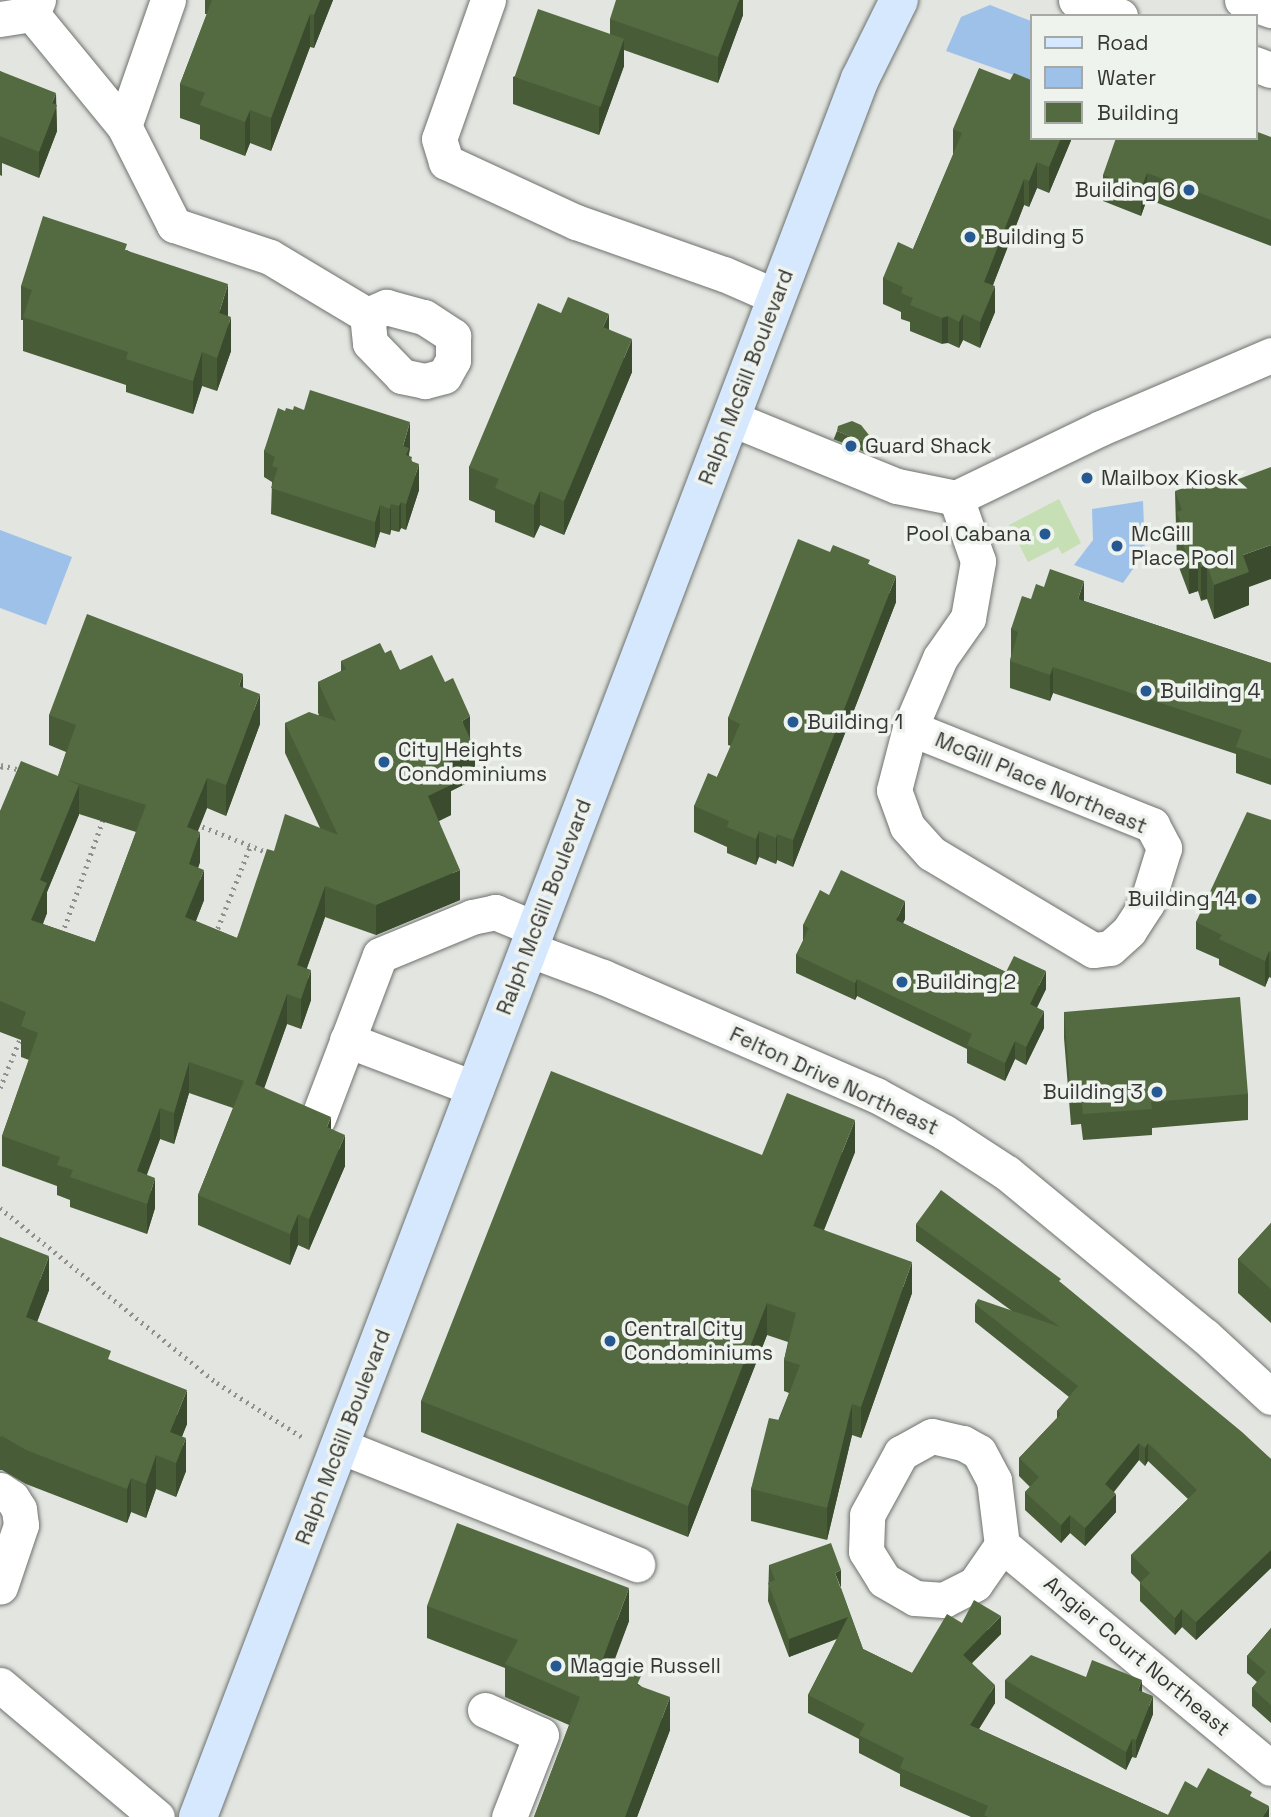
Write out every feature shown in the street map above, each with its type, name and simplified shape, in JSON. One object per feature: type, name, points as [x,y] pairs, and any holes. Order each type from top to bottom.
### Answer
[{"type":"main road","name":"Ralph McGill Boulevard","points":[[198,1817],[860,79],[898,0]]},
{"type":"street","points":[[124,127],[168,0]]},
{"type":"street","points":[[488,0],[439,139],[446,162],[576,222],[777,297]]},
{"type":"street","points":[[1076,0],[1114,14]]},
{"type":"street","points":[[1242,0],[1271,10]]},
{"type":"street","points":[[23,11],[124,127],[174,225],[270,257],[367,316]]},
{"type":"street","points":[[730,418],[897,486],[956,498],[1101,428],[1271,355]]},
{"type":"street","name":"McGill Place Northeast","points":[[910,729],[1152,825],[1164,848],[1147,903],[1129,931],[1110,948],[1093,950],[931,853],[907,826],[894,790],[910,729],[940,658],[968,618],[978,561],[956,498]]},
{"type":"street","name":"Felton Drive Northeast","points":[[318,1118],[380,955],[472,917],[495,912],[532,939],[603,977],[876,1095],[944,1132],[1007,1172],[1205,1336],[1271,1397]]},
{"type":"street","points":[[347,1040],[475,1089]]},
{"type":"street","points":[[932,1436],[963,1443],[979,1452],[993,1480],[1002,1545],[975,1584],[944,1600],[915,1598],[884,1580],[866,1551],[867,1515],[901,1453],[932,1436]]},
{"type":"street","points":[[340,1446],[636,1564]]},
{"type":"street","points":[[0,1490],[12,1498],[19,1509],[21,1525],[0,1587]]},
{"type":"street","name":"Angier Court Northeast","points":[[1002,1545],[1271,1768]]},
{"type":"street","points":[[0,1685],[157,1817]]},
{"type":"street","points":[[485,1710],[541,1735],[509,1817]]},
{"type":"path","points":[[0,769],[1,765],[26,772]]},
{"type":"path","points":[[57,947],[107,806]]},
{"type":"path","points":[[187,820],[271,853]]},
{"type":"path","points":[[211,945],[251,844]]},
{"type":"path","points":[[0,1088],[26,1023]]},
{"type":"path","points":[[0,1208],[217,1383],[302,1437]]},
{"type":"green space","name":"Pool Cabana","points":[[1059,499],[1081,543],[1062,554],[1058,547],[1028,562],[1009,525]]},
{"type":"water","points":[[990,5],[1030,21],[1030,81],[946,51],[961,17]]},
{"type":"water","name":"McGill Place Pool","points":[[1143,501],[1145,552],[1123,583],[1074,565],[1093,540],[1092,509]]},
{"type":"water","points":[[0,530],[72,557],[46,625],[0,608]]},
{"type":"building","points":[[212,0],[320,0],[314,15],[310,14],[271,118],[250,110],[245,122],[200,105],[205,93],[180,84]]},
{"type":"building","points":[[616,0],[739,0],[718,57],[610,19]]},
{"type":"building","points":[[538,9],[624,39],[601,107],[515,77]]},
{"type":"building","name":"Building 5","points":[[979,68],[1010,80],[1014,73],[1030,80],[1030,140],[1060,140],[1049,167],[1037,162],[1029,181],[1024,179],[984,282],[995,286],[980,322],[963,314],[959,322],[948,316],[942,318],[910,305],[913,298],[901,293],[903,287],[883,278],[898,242],[913,249],[962,133],[953,129]]},
{"type":"building","points":[[0,71],[56,93],[52,103],[57,105],[39,152],[0,136]]},
{"type":"building","name":"Building 6","points":[[1257,132],[1271,137],[1271,220],[1147,173],[1141,189],[1103,175],[1115,140],[1257,140]]},
{"type":"building","points":[[43,216],[127,244],[125,250],[228,284],[219,313],[231,317],[217,358],[202,352],[193,381],[126,359],[128,352],[23,317],[32,290],[21,286]]},
{"type":"building","points":[[568,297],[609,314],[603,327],[632,339],[564,501],[540,491],[534,505],[495,488],[499,479],[469,467],[538,303],[561,313]]},
{"type":"building","points":[[310,390],[410,422],[403,446],[409,448],[406,455],[412,457],[411,461],[419,464],[406,504],[391,504],[390,509],[380,505],[375,522],[271,488],[278,468],[272,466],[275,457],[264,451],[278,408],[293,410],[294,406],[304,410]]},
{"type":"building","points":[[852,421],[861,425],[869,435],[866,443],[837,431],[838,426]]},
{"type":"building","points":[[1271,467],[1271,545],[1243,555],[1249,572],[1214,585],[1207,565],[1201,567],[1198,558],[1189,561],[1177,528],[1182,526],[1177,512],[1182,510],[1175,491],[1214,477],[1217,487]]},
{"type":"building","name":"Building 1","points":[[798,539],[830,552],[833,545],[870,560],[868,564],[896,576],[793,840],[777,834],[776,838],[759,831],[756,839],[727,827],[729,821],[694,806],[708,773],[717,777],[740,724],[728,718]]},
{"type":"building","name":"Building 4","points":[[1050,569],[1084,581],[1078,599],[1271,663],[1271,759],[1236,747],[1242,730],[1053,667],[1050,675],[1010,661],[1018,632],[1011,629],[1022,596],[1031,599],[1036,584],[1044,587]]},
{"type":"building","points":[[87,614],[243,674],[239,686],[260,694],[226,785],[207,778],[187,827],[200,832],[189,864],[204,870],[185,917],[237,938],[267,849],[274,851],[285,814],[338,835],[285,723],[309,712],[336,721],[318,682],[346,669],[341,661],[380,643],[385,653],[391,650],[400,670],[432,655],[445,682],[453,678],[470,716],[462,721],[475,749],[442,765],[451,785],[428,796],[460,870],[376,905],[325,886],[297,965],[311,970],[301,999],[287,994],[255,1084],[331,1117],[327,1127],[345,1135],[309,1219],[298,1214],[290,1234],[198,1195],[244,1081],[189,1062],[174,1113],[160,1108],[137,1171],[155,1178],[147,1204],[70,1177],[73,1170],[57,1165],[60,1157],[2,1136],[38,1033],[21,1026],[26,1012],[0,1001],[0,811],[21,761],[58,776],[76,725],[49,715]],"holes":[[[65,779],[146,805],[95,942],[31,920],[47,883],[40,880],[79,785]]]},
{"type":"building","name":"Building 14","points":[[1247,812],[1271,820],[1271,952],[1269,951],[1265,961],[1219,939],[1222,935],[1196,922]]},
{"type":"building","name":"Building 2","points":[[841,870],[905,901],[896,920],[1006,972],[1014,956],[1046,971],[1030,1004],[1044,1011],[1026,1047],[1015,1041],[1005,1063],[967,1045],[972,1034],[857,979],[855,983],[796,955],[809,928],[803,925],[820,890],[829,895]]},
{"type":"building","name":"Building 3","points":[[1240,997],[1248,1094],[1151,1102],[1152,1109],[1083,1114],[1081,1098],[1071,1099],[1064,1012]]},
{"type":"building","name":"Central City Condominiums","points":[[551,1071],[762,1155],[787,1093],[855,1120],[813,1226],[912,1262],[861,1407],[852,1404],[827,1508],[751,1489],[769,1418],[779,1420],[800,1365],[784,1360],[796,1313],[767,1303],[688,1506],[421,1401]]},
{"type":"building","points":[[941,1190],[1061,1279],[1059,1281],[1271,1459],[1271,1550],[1196,1622],[1182,1609],[1175,1618],[1140,1583],[1150,1573],[1131,1555],[1197,1490],[1148,1443],[1145,1448],[1139,1443],[1105,1484],[1116,1494],[1085,1528],[1070,1515],[1061,1525],[1025,1492],[1039,1477],[1019,1458],[1061,1414],[1057,1411],[1078,1386],[975,1304],[978,1299],[1060,1327],[916,1224]]},
{"type":"building","points":[[1271,1223],[1271,1289],[1238,1259]]},
{"type":"building","points":[[0,1237],[49,1256],[26,1317],[111,1351],[108,1359],[187,1390],[170,1432],[186,1438],[176,1463],[156,1455],[146,1484],[131,1478],[127,1489],[26,1450],[0,1437]]},
{"type":"building","name":"Maggie Russell","points":[[457,1523],[629,1588],[602,1661],[641,1676],[637,1685],[670,1697],[625,1817],[534,1817],[580,1697],[505,1664],[518,1640],[427,1606]]},
{"type":"building","points":[[831,1543],[841,1570],[835,1573],[863,1649],[912,1673],[947,1614],[962,1623],[974,1600],[1001,1616],[963,1655],[995,1685],[970,1725],[1168,1815],[1185,1781],[1197,1788],[1208,1768],[1252,1792],[1250,1796],[1269,1806],[1263,1817],[988,1817],[984,1815],[988,1806],[900,1768],[904,1758],[859,1735],[865,1724],[808,1695],[848,1617],[789,1639],[768,1583],[775,1580],[769,1565]]},
{"type":"building","points":[[1271,1628],[1271,1705],[1252,1688],[1266,1672],[1247,1656]]},
{"type":"building","points":[[1031,1655],[1086,1677],[1092,1660],[1142,1680],[1138,1690],[1153,1696],[1136,1740],[1132,1739],[1126,1752],[1005,1680]]},
{"type":"place","name":"Building 6","points":[[1189,190]]},
{"type":"place","name":"Building 5","points":[[970,237]]},
{"type":"place","name":"Guard Shack","points":[[851,446]]},
{"type":"place","name":"Mailbox Kiosk","points":[[1087,478]]},
{"type":"place","name":"Pool Cabana","points":[[1045,534]]},
{"type":"place","name":"McGill Place Pool","points":[[1117,546]]},
{"type":"place","name":"Building 4","points":[[1146,691]]},
{"type":"place","name":"Building 1","points":[[793,722]]},
{"type":"place","name":"City Heights Condominiums","points":[[384,762]]},
{"type":"place","name":"Building 14","points":[[1251,899]]},
{"type":"place","name":"Building 2","points":[[902,982]]},
{"type":"place","name":"Building 3","points":[[1157,1092]]},
{"type":"place","name":"Central City Condominiums","points":[[610,1341]]},
{"type":"place","name":"Maggie Russell","points":[[556,1666]]}]
